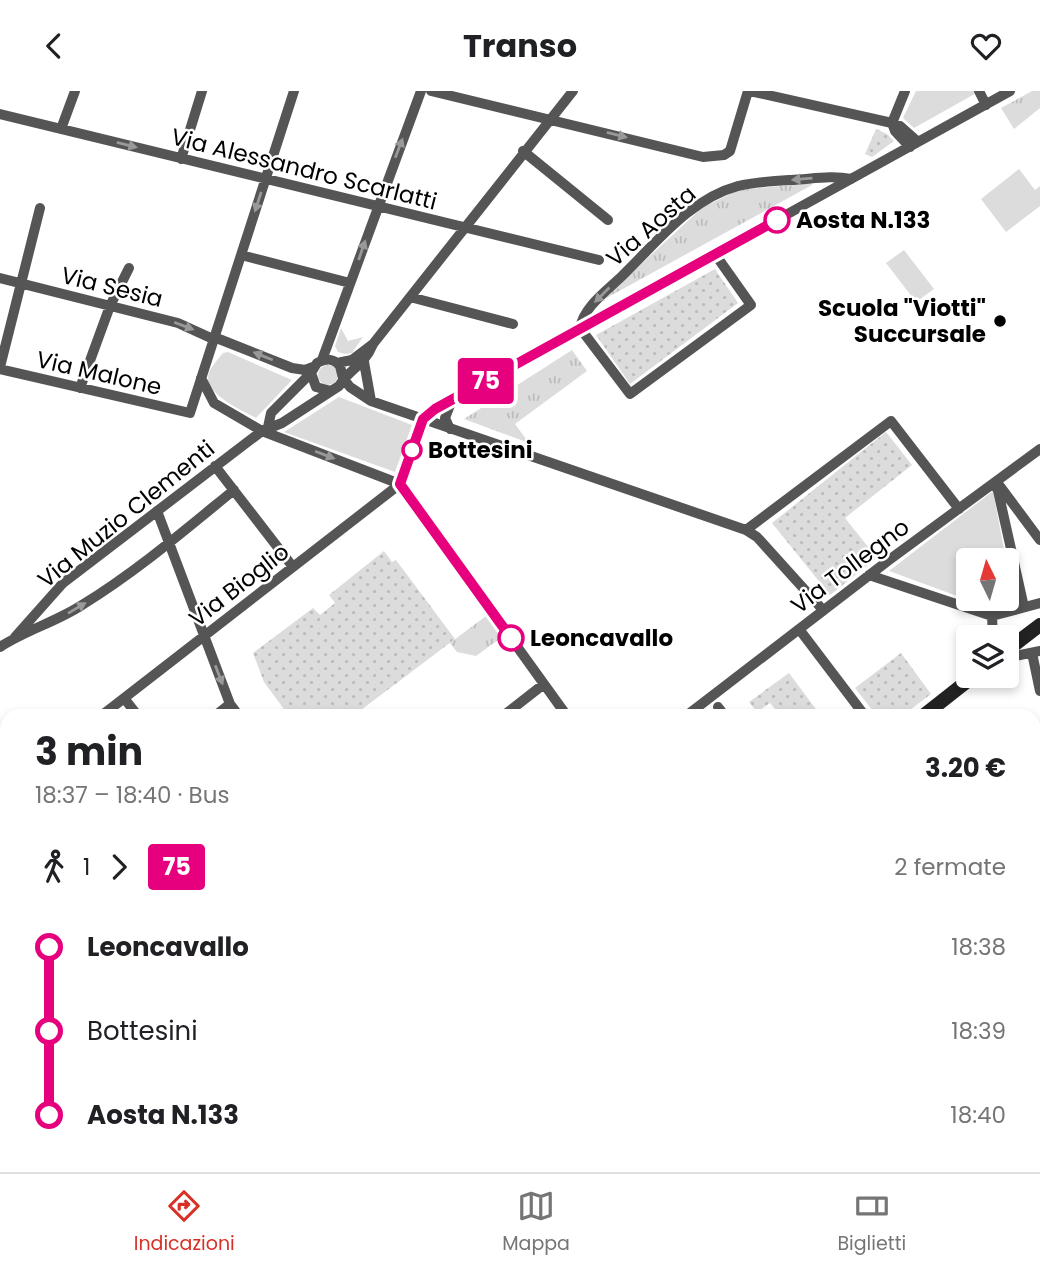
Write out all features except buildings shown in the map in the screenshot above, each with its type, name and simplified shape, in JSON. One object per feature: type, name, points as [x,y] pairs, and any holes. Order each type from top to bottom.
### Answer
[{"type":"main road","points":[[1019,642],[1040,625]]},
{"type":"main road","points":[[932,709],[959,688]]},
{"type":"street","points":[[61,129],[75,91]]},
{"type":"street","points":[[181,159],[201,91]]},
{"type":"street","points":[[294,91],[201,378],[214,403],[265,429],[400,484],[562,709]]},
{"type":"street","points":[[265,429],[271,413],[315,367],[350,283],[421,91]]},
{"type":"street","points":[[431,91],[704,157],[730,151],[749,91],[892,123],[900,126],[914,145]]},
{"type":"street","points":[[265,429],[282,423],[339,386],[343,378],[364,362],[373,344],[573,91]]},
{"type":"street","points":[[892,123],[905,91]]},
{"type":"street","points":[[979,91],[986,105]]},
{"type":"street","points":[[400,484],[423,419],[452,400],[1010,91]]},
{"type":"street","name":"Via Alessandro Scarlatti","points":[[0,114],[599,260]]},
{"type":"street","points":[[523,151],[608,220]]},
{"type":"street","name":"Via Aosta","points":[[580,328],[584,314],[600,297],[690,211],[709,198],[730,189],[756,183],[826,177],[851,179]]},
{"type":"street","points":[[0,368],[40,208]]},
{"type":"street","points":[[580,328],[629,394],[751,305],[715,254]]},
{"type":"street","points":[[241,255],[350,283]]},
{"type":"street","points":[[80,389],[110,306],[130,268]]},
{"type":"street","name":"Via Sesia","points":[[0,278],[178,323],[292,368],[305,370],[315,367]]},
{"type":"street","points":[[410,297],[513,324]]},
{"type":"street","points":[[338,363],[352,361],[373,344]]},
{"type":"street","points":[[315,367],[332,360],[338,363],[343,378],[350,387],[372,401],[746,530],[757,537],[822,610]]},
{"type":"street","points":[[364,362],[372,401]]},
{"type":"street","points":[[315,367],[316,387],[331,391]]},
{"type":"street","name":"Via Malone","points":[[0,368],[190,413],[201,378]]},
{"type":"street","points":[[450,429],[445,418],[452,400]]},
{"type":"street","points":[[746,530],[891,421],[959,509]]},
{"type":"street","name":"Via Muzio Clementi","points":[[15,637],[63,583],[265,429]]},
{"type":"street","name":"Via Tollegno","points":[[695,709],[822,610],[1040,449]]},
{"type":"street","points":[[215,466],[293,567]]},
{"type":"street","points":[[996,482],[1040,540]]},
{"type":"street","points":[[996,482],[1024,607]]},
{"type":"street","name":"Via Bioglio","points":[[110,709],[400,484]]},
{"type":"street","points":[[0,647],[15,637],[54,621],[83,605],[168,543],[234,490]]},
{"type":"street","points":[[158,510],[168,543],[234,709]]},
{"type":"street","points":[[869,575],[992,616],[1040,603]]},
{"type":"street","points":[[992,616],[992,625]]},
{"type":"street","points":[[799,629],[860,709]]},
{"type":"street","points":[[1036,652],[1040,691]]},
{"type":"street","points":[[512,709],[544,684]]},
{"type":"street","points":[[124,698],[133,709]]},
{"type":"street","points":[[224,709],[230,704]]},
{"type":"green space","points":[[916,91],[980,91],[914,128],[903,118]]},
{"type":"green space","points":[[1032,91],[1040,91],[1040,108],[1014,129],[1001,108]]},
{"type":"green space","points":[[876,129],[894,141],[872,157],[865,154]]},
{"type":"green space","points":[[1019,169],[1035,190],[1040,186],[1040,206],[1006,232],[981,199]]},
{"type":"green space","points":[[812,185],[601,301],[703,207],[739,190]]},
{"type":"green space","points":[[904,250],[934,289],[916,302],[886,263]]},
{"type":"green space","points":[[715,269],[738,303],[630,384],[596,335]]},
{"type":"green space","points":[[341,328],[348,341],[363,337],[352,353],[338,352],[335,346]]},
{"type":"green space","points":[[572,350],[587,371],[515,424],[529,443],[464,419]]},
{"type":"green space","points":[[228,352],[292,380],[256,418],[226,401],[209,383],[208,376],[212,367],[223,353]]},
{"type":"green space","points":[[328,365],[335,368],[338,375],[335,382],[328,385],[321,382],[318,375],[321,368]]},
{"type":"green space","points":[[339,397],[412,425],[395,472],[284,432]]},
{"type":"green space","points":[[886,432],[912,465],[845,518],[877,558],[830,595],[772,523]]},
{"type":"green space","points":[[993,491],[1004,548],[956,548],[956,596],[889,571]]},
{"type":"green space","points":[[384,551],[392,562],[396,560],[455,639],[362,709],[284,709],[264,682],[253,653],[313,608],[320,615],[335,603],[329,595]]},
{"type":"green space","points":[[486,616],[502,637],[476,656],[457,652],[450,643]]},
{"type":"green space","points":[[901,653],[931,694],[911,709],[872,709],[855,688]]},
{"type":"green space","points":[[789,673],[816,709],[775,709],[770,703],[761,709],[755,709],[749,702]]},
{"type":"bus line","name":"75","points":[[511,638],[400,484],[423,419],[435,409],[777,220]]},
{"type":"place","name":"Aosta N.133","points":[[777,220]]},
{"type":"place","name":"Scuola \"Viotti\" Succursale","points":[[1000,321]]},
{"type":"place","name":"Bottesini","points":[[412,450]]},
{"type":"place","name":"Leoncavallo","points":[[511,638]]}]
